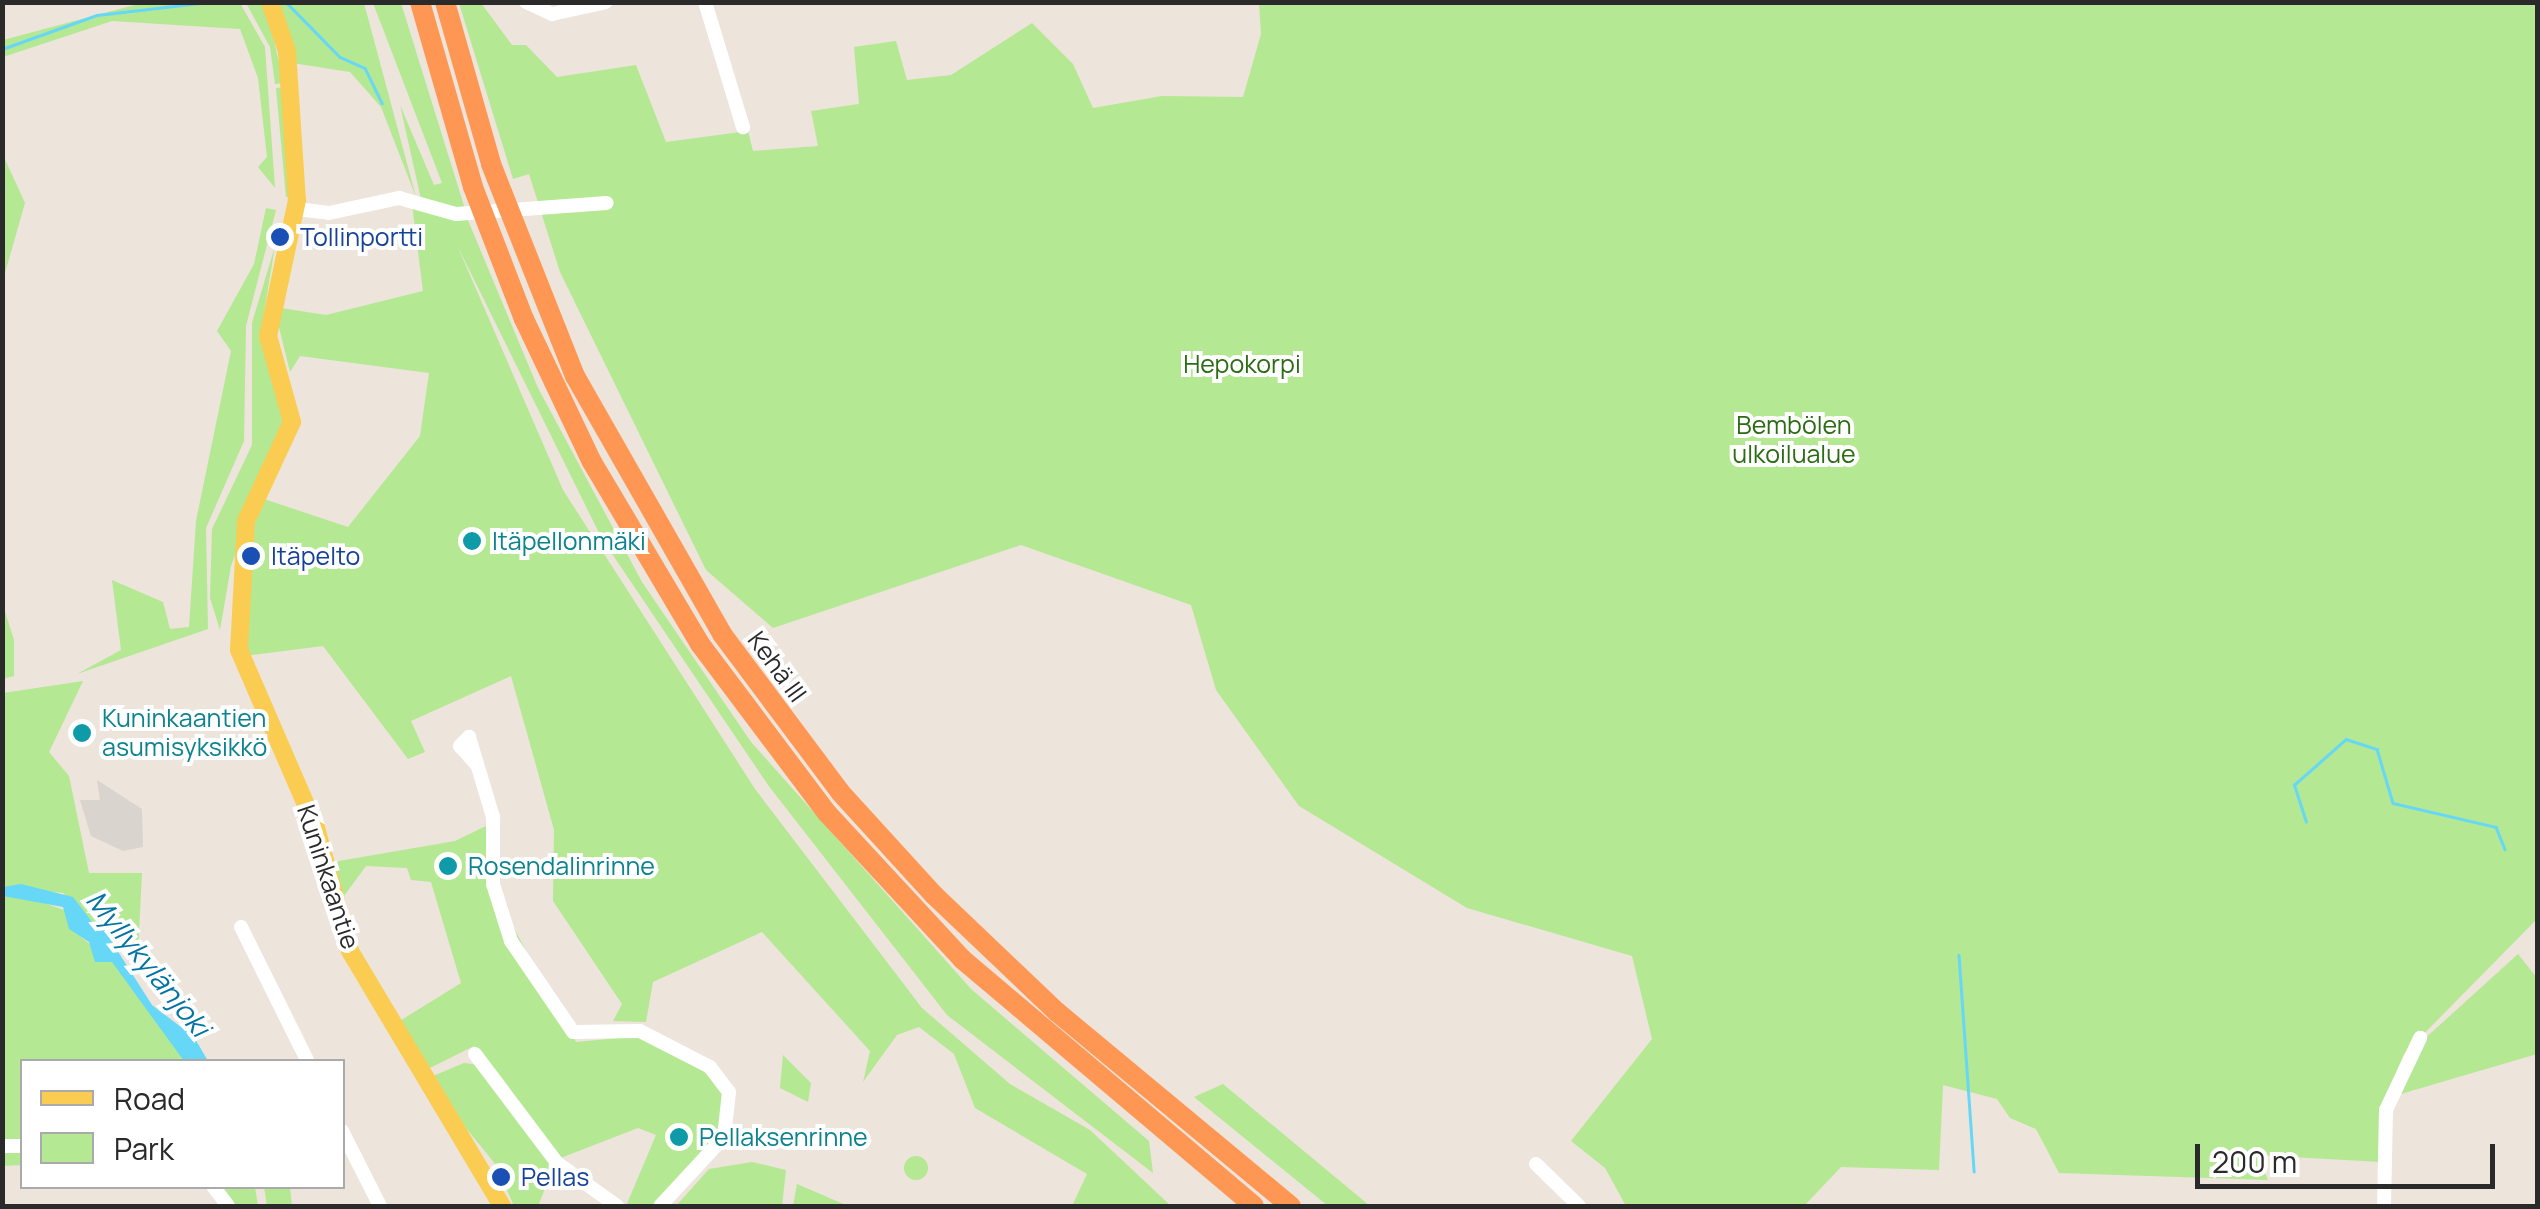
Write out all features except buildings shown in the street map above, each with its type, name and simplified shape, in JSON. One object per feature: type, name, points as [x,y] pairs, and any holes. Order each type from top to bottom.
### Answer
[{"type":"highway","name":"Kehä III","points":[[420,2],[491,237],[638,546],[780,754],[962,959],[1254,1206]]},
{"type":"highway","name":"Kehä III","points":[[445,2],[516,234],[636,494],[722,634],[840,792],[1018,978],[1291,1206]]},
{"type":"main road","name":"Kuninkaantie","points":[[270,2],[286,52],[296,209],[268,322],[292,422],[246,521],[239,650],[316,828],[350,951],[502,1206]]},
{"type":"street","points":[[526,2],[552,14],[606,2]]},
{"type":"street","points":[[705,2],[743,127]]},
{"type":"street","points":[[296,209],[329,213],[400,198],[456,214],[607,204]]},
{"type":"street","points":[[477,765],[510,941],[573,1032],[592,1039],[640,1031],[710,1067],[728,1092],[724,1137],[660,1206]]},
{"type":"street","points":[[241,927],[307,1059]]},
{"type":"street","points":[[2384,1206],[2386,1110],[2420,1038]]},
{"type":"street","points":[[475,1054],[557,1163],[617,1206]]},
{"type":"street","points":[[345,1137],[380,1206]]},
{"type":"street","points":[[1536,1164],[1578,1206]]},
{"type":"green space","points":[[142,3],[240,3],[265,47],[275,188],[258,167],[267,157],[258,78],[240,29],[112,21],[3,57],[3,40]]},
{"type":"green space","points":[[246,3],[265,3],[284,83],[275,84],[270,47]]},
{"type":"green space","points":[[277,3],[364,3],[416,197],[381,107],[350,72],[292,63]]},
{"type":"green space","points":[[373,3],[401,3],[465,209],[421,199],[400,105],[434,185],[442,183]]},
{"type":"green space","name":"Bembölen ulkoilualue","points":[[459,3],[481,3],[512,45],[526,45],[557,77],[636,65],[666,142],[748,131],[753,151],[818,146],[811,111],[859,104],[854,47],[896,41],[907,80],[951,75],[1032,23],[1073,64],[1093,108],[1162,96],[1243,97],[1261,34],[1259,3],[2537,3],[2537,919],[2404,1054],[2389,1090],[2381,1162],[2257,1155],[2268,1180],[2059,1173],[2036,1129],[2010,1118],[1997,1099],[1943,1085],[1939,1170],[1841,1167],[1804,1206],[1626,1206],[1605,1168],[1571,1141],[1652,1039],[1632,956],[1467,908],[1299,806],[1216,690],[1191,605],[1021,545],[773,628],[706,570],[560,272],[529,174],[513,179]]},
{"type":"green space","points":[[284,87],[291,196],[286,197],[276,88]]},
{"type":"green space","points":[[3,155],[25,203],[3,280]]},
{"type":"green space","points":[[412,205],[467,218],[538,388],[642,582],[751,742],[971,989],[1149,1141],[1153,1173],[947,1015],[768,785],[602,539],[457,245],[563,490],[755,789],[922,1008],[1010,1084],[1090,1130],[1171,1206],[1072,1206],[1087,1174],[975,1108],[954,1054],[919,1027],[897,1035],[863,1082],[870,1051],[762,932],[653,982],[646,1022],[613,1021],[622,1004],[553,901],[554,830],[511,676],[411,721],[425,752],[408,759],[323,646],[245,656],[252,530],[264,499],[348,527],[420,436],[429,373],[300,356],[290,372],[274,307],[326,315],[423,291]]},
{"type":"green space","points":[[266,208],[276,210],[246,326],[244,441],[206,528],[208,629],[77,674],[121,650],[112,580],[163,602],[170,629],[189,627],[196,521],[231,351],[217,331],[254,264]]},
{"type":"green space","points":[[275,246],[262,325],[286,420],[231,566],[220,630],[210,598],[212,529],[252,445],[252,323]]},
{"type":"green space","points":[[3,605],[14,640],[14,676],[3,679]]},
{"type":"green space","points":[[83,681],[49,752],[69,776],[89,873],[142,873],[137,972],[112,930],[96,927],[63,893],[3,887],[3,693]]},
{"type":"green space","points":[[488,825],[488,881],[576,1042],[640,1036],[700,1067],[723,1093],[719,1139],[656,1206],[626,1206],[656,1135],[638,1128],[558,1159],[474,1046],[422,1072],[395,1024],[461,983],[431,882],[411,880],[407,868],[366,866],[341,900],[333,862],[455,841]]},
{"type":"green space","points":[[15,893],[67,911],[72,930],[119,967],[185,1059],[20,1059],[20,1165],[3,1166],[2,894]]},
{"type":"green space","points":[[2518,954],[2537,978],[2537,1054],[2394,1096],[2421,1042]]},
{"type":"green space","points":[[783,1055],[811,1083],[808,1102],[780,1088]]},
{"type":"green space","points":[[464,1063],[478,1065],[555,1164],[538,1206],[514,1206],[496,1165],[426,1079]]},
{"type":"green space","points":[[1223,1084],[1370,1206],[1328,1206],[1194,1097]]},
{"type":"green space","points":[[916,1156],[925,1159],[925,1177],[916,1180],[907,1177],[904,1168],[907,1159]]},
{"type":"green space","points":[[752,1162],[786,1170],[782,1206],[676,1206],[709,1169]]},
{"type":"green space","points":[[797,1184],[848,1206],[793,1206]]},
{"type":"green space","points":[[220,1189],[255,1189],[258,1206],[233,1206]]},
{"type":"green space","points":[[264,1189],[290,1189],[292,1206],[267,1206]]},
{"type":"shaded area","points":[[97,780],[142,809],[143,847],[123,851],[91,836],[80,800],[100,800]]},
{"type":"water","points":[[21,884],[73,897],[96,927],[117,927],[110,939],[152,1005],[194,1037],[207,1059],[183,1059],[112,962],[95,962],[89,942],[69,929],[63,907],[3,896],[3,887]]},
{"type":"waterway","points":[[2,49],[97,15],[210,2]]},
{"type":"waterway","points":[[286,2],[340,57],[365,68],[382,103]]},
{"type":"waterway","points":[[2306,822],[2294,785],[2346,739],[2377,749],[2393,803],[2496,827],[2505,849]]},
{"type":"waterway","points":[[1959,955],[1974,1171]]},
{"type":"place","name":"Tollinportti","points":[[280,237]]},
{"type":"place","name":"Itäpellonmäki","points":[[472,541]]},
{"type":"place","name":"Itäpelto","points":[[251,556]]},
{"type":"place","name":"Kuninkaantien asumisyksikkö","points":[[82,733]]},
{"type":"place","name":"Rosendalinrinne","points":[[448,866]]},
{"type":"place","name":"Pellaksenrinne","points":[[679,1137]]},
{"type":"place","name":"Pellas","points":[[501,1177]]},
{"type":"park label","name":"Hepokorpi","points":[[1242,364]]},
{"type":"water label","name":"Myllykylänjoki","points":[[149,963]]}]
